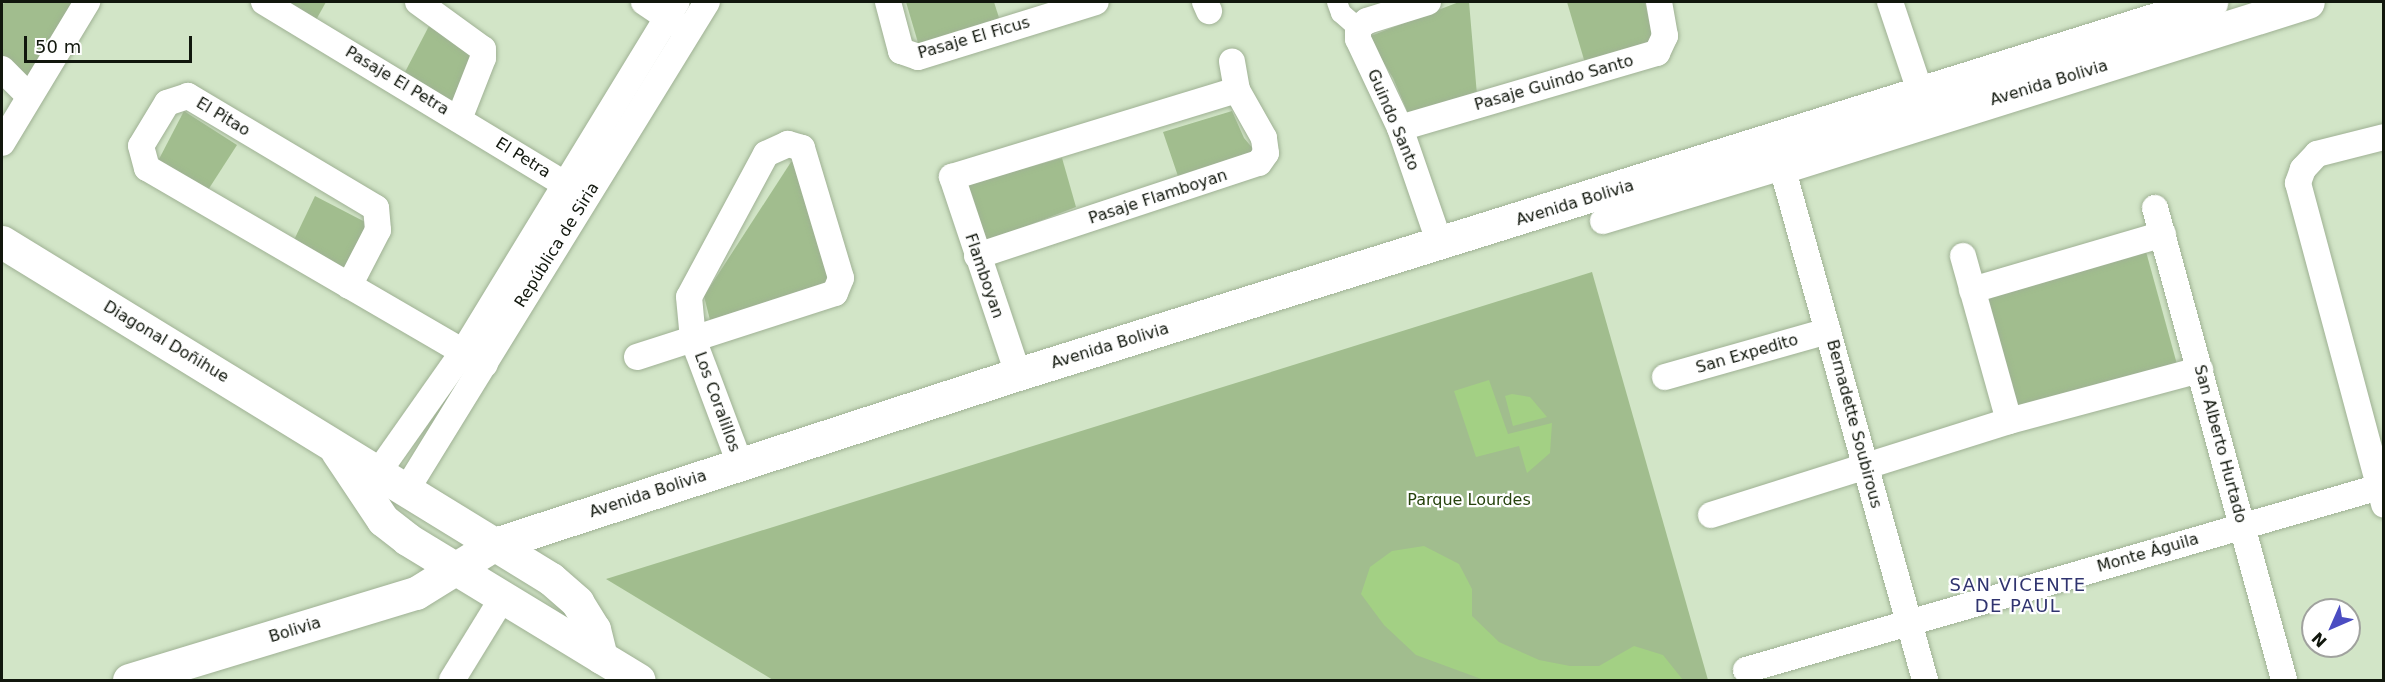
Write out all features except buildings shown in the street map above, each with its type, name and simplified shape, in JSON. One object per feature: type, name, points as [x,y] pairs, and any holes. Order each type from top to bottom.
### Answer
[{"type":"street","points":[[2,143],[87,2]]},
{"type":"street","name":"Pasaje El Petra","points":[[264,2],[459,119],[483,58],[483,49],[418,2]]},
{"type":"street","points":[[644,2],[672,9],[688,32]]},
{"type":"street","name":"República de Siria","points":[[576,191],[707,2]]},
{"type":"street","name":"Pasaje El Ficus","points":[[888,2],[902,51],[918,57],[1096,2]]},
{"type":"street","name":"Guindo Santo","points":[[1337,2],[1341,13],[1358,28],[1358,39],[1400,128],[1440,244]]},
{"type":"street","points":[[1358,28],[1367,21],[1428,2]]},
{"type":"street","name":"Pasaje Guindo Santo","points":[[1400,128],[1657,52],[1665,36],[1659,2]]},
{"type":"street","points":[[1890,2],[1925,107]]},
{"type":"street","name":"Avenida Bolivia","points":[[1925,107],[2211,2]]},
{"type":"street","name":"Avenida Bolivia","points":[[456,569],[495,544],[1018,374],[1440,244],[1777,154],[1925,107],[2252,10],[2308,2]]},
{"type":"street","name":"República de Siria","points":[[407,489],[474,358],[576,191],[672,9]]},
{"type":"street","name":"Pasaje Flamboyan","points":[[977,256],[1259,163],[1266,153],[1264,138],[1237,90],[1232,60]]},
{"type":"street","points":[[2,69],[29,96]]},
{"type":"street","name":"Flamboyan","points":[[1018,374],[952,177],[1237,90]]},
{"type":"street","name":"El Pitao","points":[[349,286],[378,230],[376,208],[188,96],[167,103],[141,146],[147,168],[349,286],[474,358]]},
{"type":"street","name":"El Petra","points":[[459,119],[576,191]]},
{"type":"street","points":[[2381,496],[2298,183],[2302,169],[2317,154],[2384,137]]},
{"type":"street","name":"Los Coralillos","points":[[693,339],[835,293],[840,286],[802,148],[788,144],[766,154],[689,297],[693,339],[740,464]]},
{"type":"street","points":[[1604,221],[1777,154]]},
{"type":"street","name":"Bernadette Soubirous","points":[[1777,154],[1925,681]]},
{"type":"street","name":"San Alberto Hurtado","points":[[2155,208],[2242,526],[2278,679]]},
{"type":"street","points":[[1972,290],[2163,234]]},
{"type":"street","name":"Diagonal Doñihue","points":[[2,242],[379,471],[551,579],[577,602],[594,629],[615,671]]},
{"type":"street","points":[[1963,256],[2009,421]]},
{"type":"street","name":"San Expedito","points":[[1665,377],[1828,331]]},
{"type":"street","points":[[637,357],[693,339]]},
{"type":"street","name":"República de Siria","points":[[379,471],[474,358]]},
{"type":"street","points":[[1711,515],[2009,421],[2200,370]]},
{"type":"street","name":"Diagonal Doñihue","points":[[331,442],[383,520],[615,671]]},
{"type":"street","name":"Monte Águila","points":[[1746,670],[2242,526],[2381,496]]},
{"type":"street","name":"Bolivia","points":[[129,681],[178,673],[416,593],[456,569]]},
{"type":"street","points":[[452,681],[503,597]]},
{"type":"green space","points":[[8,2],[77,2],[28,79],[10,71],[2,56],[2,4]]},
{"type":"green space","points":[[288,2],[326,2],[316,20]]},
{"type":"green space","points":[[906,2],[994,2],[1000,21],[919,46]]},
{"type":"green space","points":[[1459,2],[1469,2],[1477,95],[1408,113],[1393,78],[1368,37]]},
{"type":"green space","points":[[1567,2],[1645,2],[1654,45],[1585,63]]},
{"type":"green space","points":[[429,26],[480,62],[456,104],[405,72]]},
{"type":"green space","points":[[184,111],[237,145],[208,190],[158,161]]},
{"type":"green space","points":[[1232,111],[1244,138],[1260,157],[1181,185],[1163,132]]},
{"type":"green space","points":[[1062,158],[1076,207],[985,242],[968,184]]},
{"type":"green space","points":[[801,161],[838,280],[710,320],[704,296],[791,162]]},
{"type":"green space","points":[[315,196],[369,224],[345,272],[294,240]]},
{"type":"green space","points":[[2145,248],[2178,368],[2016,412],[1984,296]]},
{"type":"green space","name":"Parque Lourdes","points":[[1592,272],[1708,680],[773,680],[606,579]]},
{"type":"shaded area","points":[[1489,380],[1508,434],[1552,423],[1550,453],[1527,473],[1519,446],[1476,457],[1454,391]]},
{"type":"shaded area","points":[[1512,394],[1530,397],[1547,417],[1513,426],[1505,396]]},
{"type":"shaded area","points":[[1424,546],[1459,564],[1472,589],[1472,616],[1499,642],[1539,660],[1570,666],[1599,666],[1634,646],[1663,655],[1683,680],[1484,680],[1416,655],[1384,625],[1361,594],[1370,567],[1392,551]]},
{"type":"district","name":"SAN VICENTE DE PAUL","points":[[2018,596]]}]
